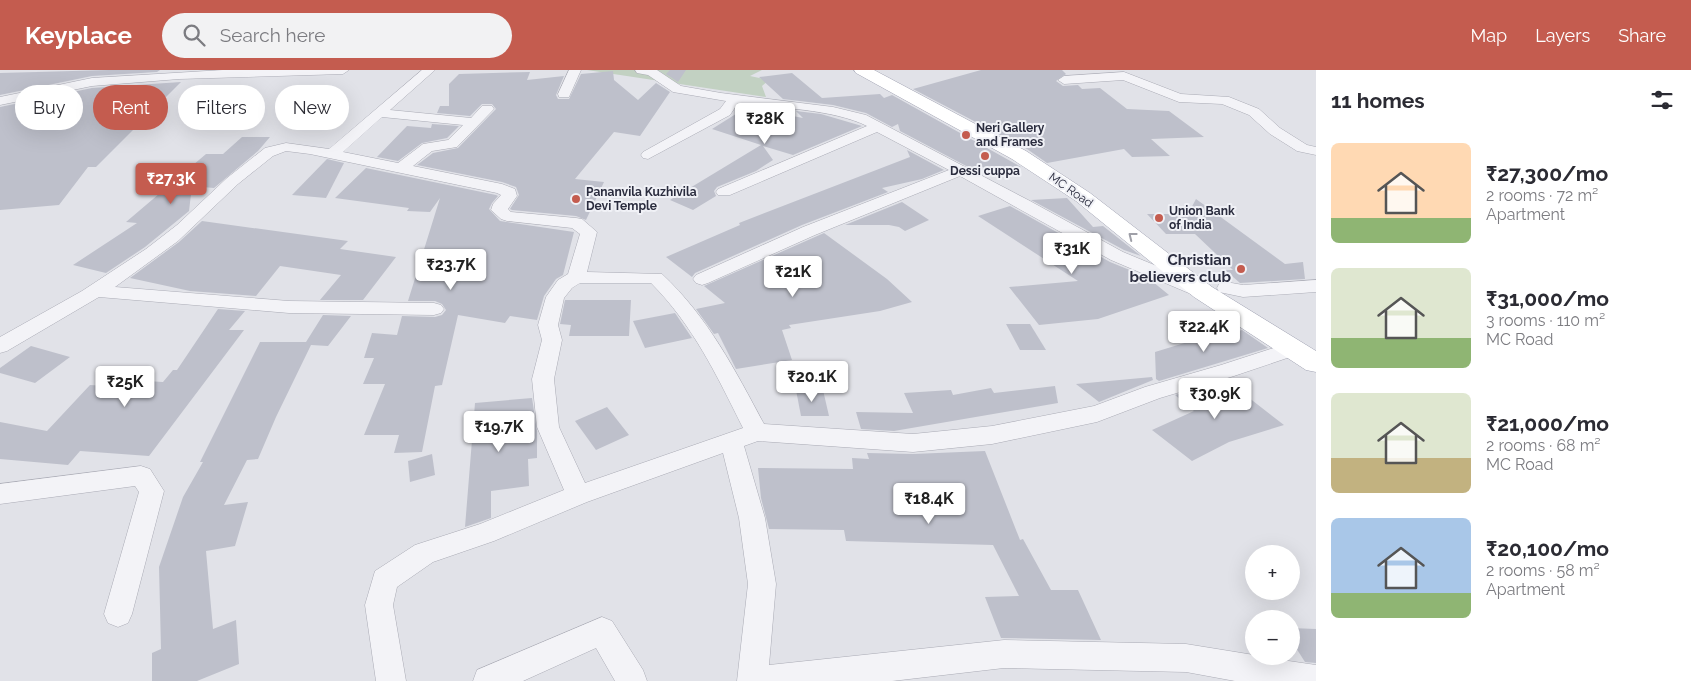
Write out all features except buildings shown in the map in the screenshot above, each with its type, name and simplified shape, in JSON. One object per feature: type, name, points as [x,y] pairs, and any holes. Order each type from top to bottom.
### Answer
[{"type":"main road","name":"MC Road","points":[[862,70],[1026,159],[1083,197],[1292,348],[1316,363]]},
{"type":"main road","name":"MC Road","points":[[875,70],[977,122],[1062,170],[1141,223],[1214,290],[1316,343]]},
{"type":"street","points":[[0,101],[92,82],[234,72],[344,70]]},
{"type":"street","points":[[332,154],[429,70]]},
{"type":"street","points":[[564,94],[575,70]]},
{"type":"street","points":[[641,70],[652,72],[677,89],[833,111],[861,118],[1024,204],[1117,256],[1214,290],[1243,291],[1316,286]]},
{"type":"street","points":[[1064,80],[1124,76],[1179,98],[1224,100],[1254,112],[1275,131],[1302,148],[1316,151]]},
{"type":"street","points":[[648,154],[725,112],[734,98]]},
{"type":"street","points":[[401,168],[428,147],[452,144],[487,109]]},
{"type":"street","points":[[379,113],[474,122]]},
{"type":"street","points":[[724,192],[877,127]]},
{"type":"street","points":[[0,346],[98,290],[136,265],[174,236],[239,174],[272,150],[284,148],[301,148],[332,154],[509,192],[509,196],[501,204],[499,210],[507,216],[576,223],[589,232],[576,277]]},
{"type":"street","points":[[702,279],[809,231],[960,171]]},
{"type":"street","points":[[578,495],[548,427],[543,379],[552,340],[548,325],[555,297],[565,284],[576,277],[656,278],[672,292],[706,335],[757,432]]},
{"type":"street","points":[[98,290],[288,307],[434,309]]},
{"type":"street","points":[[391,681],[379,604],[384,580],[424,553],[485,533],[578,495],[757,432],[913,443],[992,435],[1097,414],[1153,392],[1227,371],[1292,348]]},
{"type":"street","points":[[731,441],[752,518],[762,584],[752,681]]},
{"type":"street","points":[[0,494],[141,476],[152,491],[118,614]]},
{"type":"street","points":[[488,681],[602,632],[632,681]]},
{"type":"street","points":[[758,681],[1004,654],[1186,658],[1316,680]]},
{"type":"green space","points":[[587,70],[762,70],[750,76],[769,80],[762,86],[766,97]]},
{"type":"place","name":"Neri Gallery and Frames","points":[[966,135]]},
{"type":"place","name":"Dessi cuppa","points":[[985,156]]},
{"type":"place","name":"Pananvila Kuzhivila Devi Temple","points":[[576,199]]},
{"type":"place","name":"Union Bank of India","points":[[1159,218]]},
{"type":"place","name":"Christian believers club","points":[[1241,269]]}]
